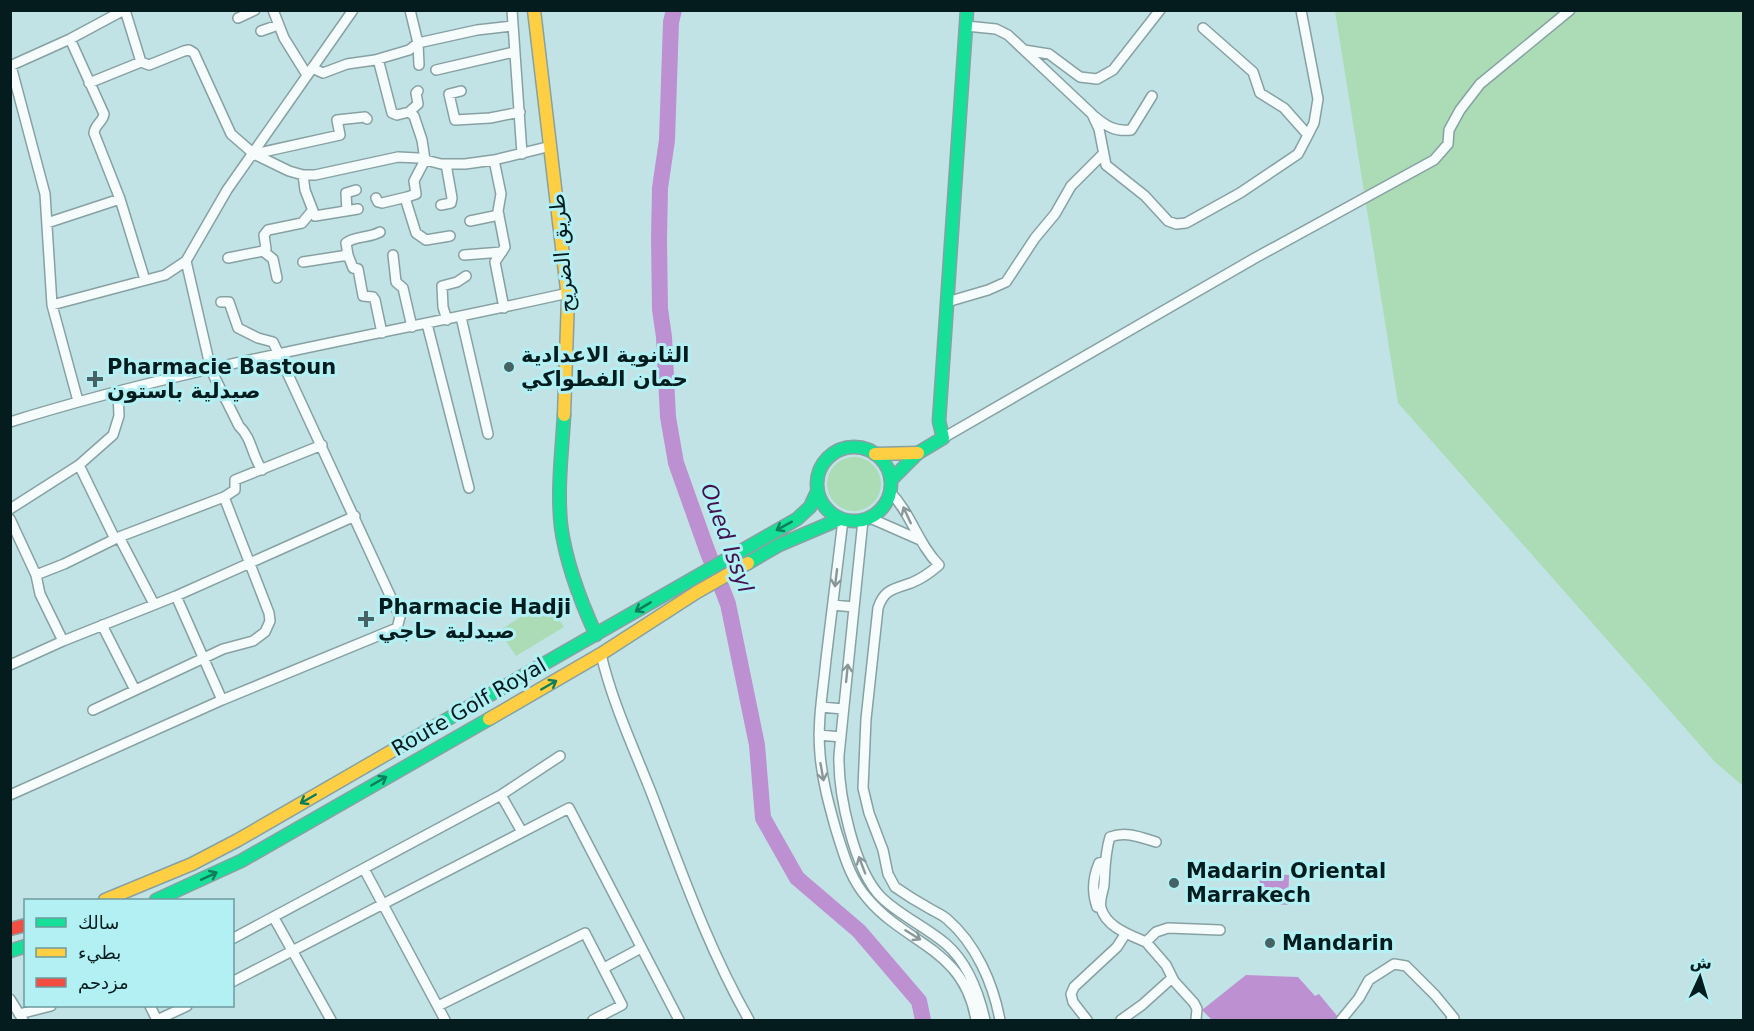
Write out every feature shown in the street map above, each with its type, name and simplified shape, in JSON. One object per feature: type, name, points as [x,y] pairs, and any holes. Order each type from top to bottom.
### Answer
[{"type":"street","points":[[78,401],[52,304],[45,195],[11,66],[70,39],[124,10],[141,62]]},
{"type":"street","points":[[238,18],[255,10]]},
{"type":"street","points":[[273,10],[278,25],[310,71],[323,73],[347,64],[378,59],[409,50],[418,43],[477,30],[513,26]]},
{"type":"street","points":[[52,304],[165,275],[186,261],[227,190],[353,10]]},
{"type":"street","points":[[410,10],[418,43],[419,65]]},
{"type":"street","points":[[512,10],[522,154]]},
{"type":"street","name":"طريق الضريح","points":[[534,10],[568,293],[568,350],[560,480],[561,525],[568,561],[579,598],[596,635]]},
{"type":"street","points":[[943,438],[939,421],[967,10]]},
{"type":"street","points":[[1024,50],[1049,54],[1080,77],[1097,78],[1113,70],[1160,10]]},
{"type":"street","points":[[1092,114],[1099,129],[1102,154],[1106,165],[1144,196],[1168,221],[1176,224],[1186,223],[1250,186],[1298,154],[1314,123],[1318,99],[1301,10]]},
{"type":"street","points":[[985,1020],[976,990],[956,955],[938,938],[881,897],[867,877],[853,840],[842,796],[839,764],[843,709],[854,607],[867,519],[883,507],[891,486],[918,453],[1255,258],[1434,160],[1448,144],[1449,130],[1460,110],[1480,84],[1570,10]]},
{"type":"street","points":[[261,30],[278,25]]},
{"type":"street","points":[[966,26],[1002,31],[1107,127],[1121,131],[1131,130],[1152,96]]},
{"type":"street","points":[[1203,28],[1253,72],[1260,93],[1284,108],[1308,135]]},
{"type":"street","points":[[70,39],[104,114],[103,120],[96,126],[94,133],[120,199],[145,280]]},
{"type":"street","points":[[89,83],[141,62],[149,65],[189,50],[194,53],[227,127],[239,142],[254,154],[289,171],[303,175],[321,174],[398,157],[447,164],[494,160],[551,146]]},
{"type":"street","points":[[436,70],[514,52]]},
{"type":"street","points":[[378,59],[392,112],[397,115],[409,112],[418,104],[416,93],[418,91]]},
{"type":"street","points":[[438,96],[461,91]]},
{"type":"street","points":[[449,94],[455,120],[490,118],[519,112]]},
{"type":"street","points":[[376,198],[382,203],[416,194],[414,181],[425,160],[422,140],[414,116],[409,112]]},
{"type":"street","points":[[254,154],[340,135],[337,120],[341,118],[365,117],[367,119]]},
{"type":"street","points":[[947,302],[1006,282],[1035,238],[1055,214],[1071,186],[1102,154]]},
{"type":"street","points":[[494,160],[501,194],[498,203],[505,242],[505,247],[495,262],[504,308]]},
{"type":"street","points":[[441,206],[451,203],[452,198],[447,164]]},
{"type":"street","points":[[303,175],[305,190],[315,216],[358,209]]},
{"type":"street","points":[[347,211],[346,194],[356,190]]},
{"type":"street","points":[[407,197],[406,201],[417,234],[426,240],[450,236]]},
{"type":"street","points":[[47,223],[120,199]]},
{"type":"street","points":[[228,258],[263,251],[266,249],[264,235],[268,230],[302,223],[312,211]]},
{"type":"street","points":[[470,221],[499,215]]},
{"type":"street","points":[[380,232],[349,240],[346,243],[353,268],[357,269],[363,296],[373,297],[375,300],[382,333]]},
{"type":"street","points":[[263,251],[273,259],[277,278]]},
{"type":"street","points":[[464,255],[502,252]]},
{"type":"street","points":[[303,262],[348,255]]},
{"type":"street","points":[[393,255],[396,282],[403,288],[412,327]]},
{"type":"street","points":[[186,261],[211,370],[239,426],[247,433],[257,463],[262,470]]},
{"type":"street","points":[[447,320],[441,286],[457,282],[466,276]]},
{"type":"street","points":[[10,422],[78,401],[279,354],[568,293]]},
{"type":"street","points":[[10,795],[222,700],[397,628],[400,617],[273,342],[258,338],[238,328],[229,302],[221,302]]},
{"type":"street","points":[[461,317],[488,434]]},
{"type":"street","points":[[427,324],[469,488]]},
{"type":"street","points":[[10,509],[79,465],[113,435],[119,416],[118,392]]},
{"type":"street","points":[[36,575],[117,538],[224,497],[235,490],[235,480],[322,445]]},
{"type":"street","points":[[920,540],[867,519],[841,519],[825,508],[818,492],[817,481],[819,470],[825,461],[843,449],[854,447],[865,449],[883,461],[888,470],[891,486],[920,540],[939,565],[922,577],[887,592],[881,598],[866,719],[863,788],[891,882],[895,887],[946,918],[962,936],[977,956],[988,979],[1000,1020]]},
{"type":"street","points":[[875,454],[918,453]]},
{"type":"street","points":[[79,465],[154,604]]},
{"type":"street","name":"Route Golf Royal","points":[[107,899],[192,864],[238,840],[596,635],[803,514],[810,507],[818,492]]},
{"type":"street","points":[[93,710],[223,649],[253,640],[265,632],[269,613],[224,497]]},
{"type":"street","points":[[10,665],[63,641],[176,596],[355,516]]},
{"type":"street","points":[[10,519],[36,575],[40,594],[63,641]]},
{"type":"street","points":[[841,519],[819,735],[820,760],[827,795],[844,858],[856,885],[885,917],[922,941],[948,963],[964,985],[976,1020]]},
{"type":"street","name":"Route Golf Royal","points":[[158,899],[241,861],[602,654],[698,592],[792,538],[841,519]]},
{"type":"street","points":[[176,596],[222,700]]},
{"type":"street","points":[[833,605],[854,607]]},
{"type":"street","points":[[102,626],[135,690]]},
{"type":"street","points":[[602,654],[614,694],[684,882],[731,987],[749,1020]]},
{"type":"street","points":[[821,707],[843,709]]},
{"type":"street","points":[[819,735],[841,736]]},
{"type":"street","points":[[234,938],[501,795],[560,756]]},
{"type":"street","points":[[501,795],[522,831]]},
{"type":"street","points":[[234,981],[569,808],[679,1020]]},
{"type":"street","points":[[1156,842],[1130,834],[1110,837],[1105,861],[1101,909],[1109,921],[1126,933],[1146,942],[1166,965],[1172,978],[1197,1009],[1196,1020]]},
{"type":"street","points":[[364,869],[445,1020]]},
{"type":"street","points":[[274,918],[331,1020]]},
{"type":"street","points":[[1146,942],[1156,932],[1168,928],[1220,930]]},
{"type":"street","points":[[438,1006],[585,933],[622,1005],[593,1020]]},
{"type":"street","points":[[1081,1018],[1071,994],[1074,987],[1117,946],[1126,933]]},
{"type":"street","points":[[604,968],[641,948]]},
{"type":"street","points":[[1341,1020],[1365,990],[1370,980],[1394,964],[1406,966],[1435,995],[1453,1020]]},
{"type":"street","points":[[1121,1020],[1172,978]]},
{"type":"street","points":[[10,999],[21,1017],[46,1007]]},
{"type":"street","points":[[157,1020],[182,1007]]},
{"type":"green space","points":[[1335,11],[1743,11],[1743,786],[1715,762],[1398,403]]},
{"type":"green space","points":[[854,457],[864,459],[873,465],[879,474],[881,484],[879,494],[873,503],[864,509],[854,511],[844,509],[835,503],[829,494],[827,484],[829,474],[835,465],[844,459]]},
{"type":"green space","points":[[546,600],[564,627],[516,656],[499,631]]},
{"type":"shaded area","points":[[1260,874],[1289,875],[1288,905],[1259,903]]},
{"type":"shaded area","points":[[1246,975],[1298,977],[1315,996],[1319,994],[1338,1017],[1334,1020],[1212,1020],[1202,1010]]},
{"type":"waterway","name":"Oued Issyl","points":[[674,10],[671,22],[667,140],[660,188],[659,239],[660,309],[664,337],[668,417],[676,463],[728,604],[757,745],[763,818],[797,878],[859,931],[919,1001],[923,1020]]},
{"type":"traffic: fast","points":[[891,480],[918,453],[943,438],[939,421],[967,10]]},
{"type":"traffic: fast","points":[[564,415],[560,484],[561,526],[574,582],[596,635]]},
{"type":"traffic: fast","points":[[854,447],[875,453],[885,463],[891,484],[885,505],[875,515],[854,521],[833,515],[823,505],[817,484],[823,463],[833,453],[854,447]]},
{"type":"traffic: fast","points":[[404,744],[797,519],[810,507],[817,492]]},
{"type":"traffic: fast","points":[[748,563],[779,545],[840,519]]},
{"type":"traffic: fast","points":[[158,899],[241,861],[489,719]]},
{"type":"traffic: fast","points":[[10,951],[24,947]]},
{"type":"traffic: slow","points":[[534,10],[568,298],[564,415]]},
{"type":"traffic: slow","points":[[875,454],[918,453]]},
{"type":"traffic: slow","points":[[489,719],[601,654],[697,592],[748,563]]},
{"type":"traffic: slow","points":[[107,899],[192,864],[238,840],[404,744]]},
{"type":"traffic: jam","points":[[10,929],[24,926]]},
{"type":"place","name":"الثانوية الاعدادية حمان الفطواكي","points":[[509,367]]},
{"type":"place","name":"Pharmacie Bastoun صيدلية باستون","points":[[95,379]]},
{"type":"place","name":"Pharmacie Hadji صيدلية حاجي","points":[[366,619]]},
{"type":"place","name":"Madarin Oriental Marrakech","points":[[1174,883]]},
{"type":"place","name":"Mandarin","points":[[1270,943]]}]
